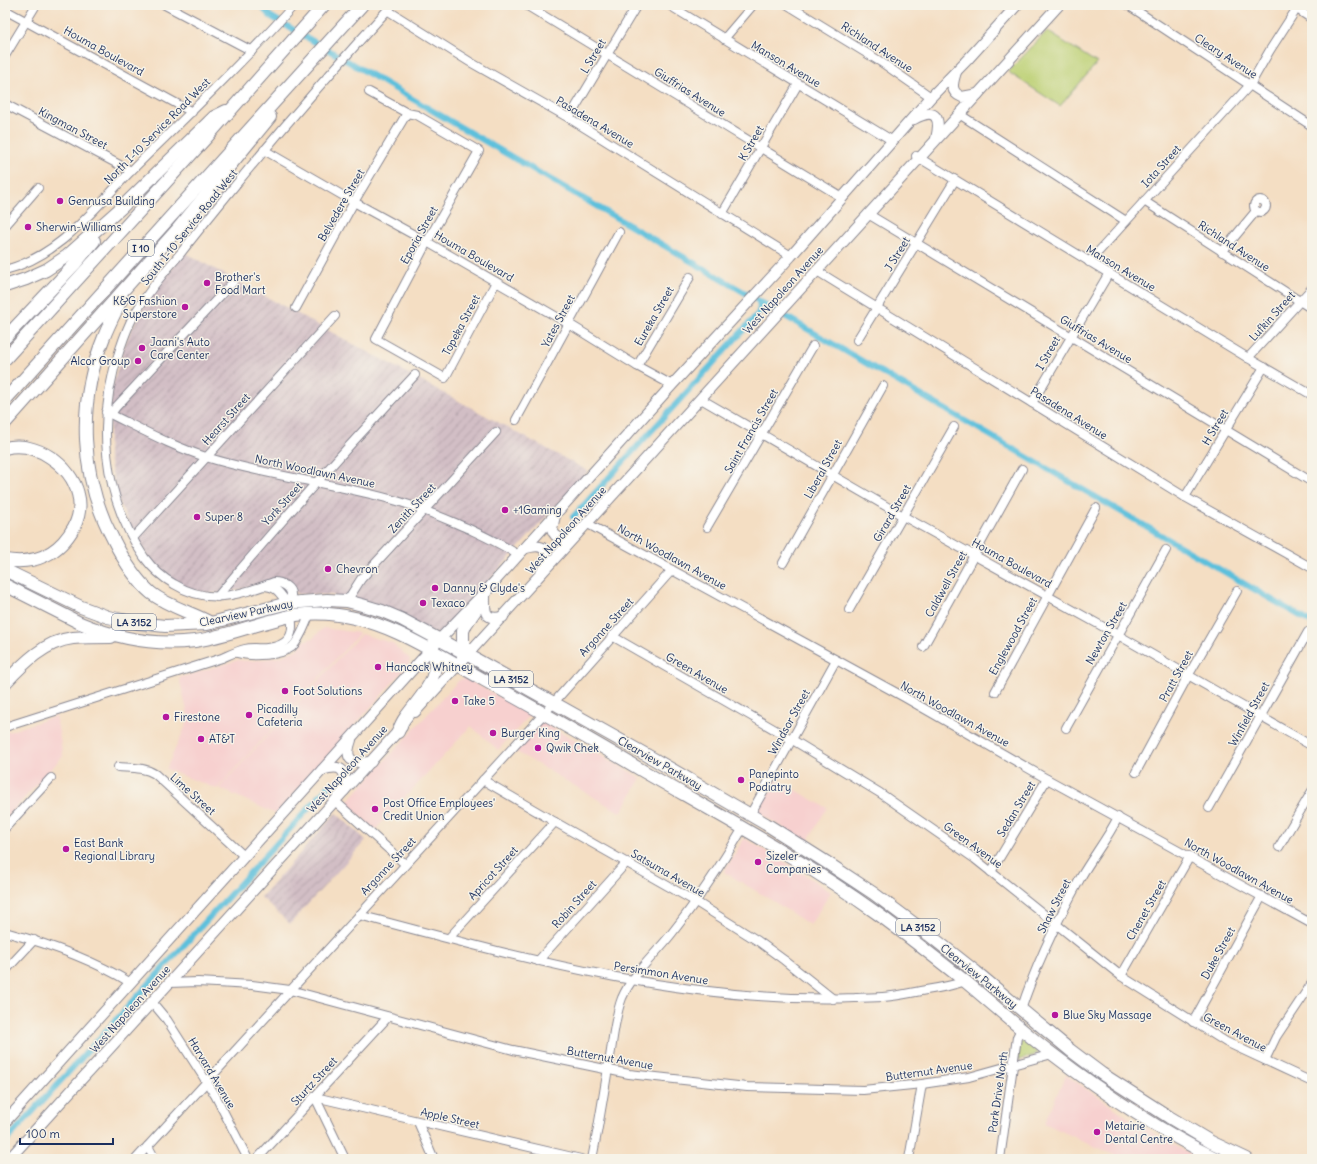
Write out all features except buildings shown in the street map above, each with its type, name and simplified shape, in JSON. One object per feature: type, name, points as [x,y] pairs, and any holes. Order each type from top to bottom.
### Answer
[{"type":"highway","name":"I 10","points":[[5,358],[294,40],[324,5]]},
{"type":"highway","name":"I 10","points":[[5,400],[362,5]]},
{"type":"highway","points":[[5,423],[176,231],[271,117],[278,97]]},
{"type":"highway","points":[[5,286],[26,279],[58,263],[84,242],[121,208],[214,117],[232,108]]},
{"type":"highway","points":[[5,338],[75,264],[121,208]]},
{"type":"highway","points":[[128,285],[103,337],[95,362],[86,415],[85,447],[89,472],[107,529],[122,556],[143,584],[152,593],[174,607],[211,623]]},
{"type":"highway","points":[[5,448],[12,446],[31,448],[42,452],[52,459],[63,468],[74,484],[80,504],[78,516],[69,535],[61,545],[48,554],[33,560],[23,562],[5,560]]},
{"type":"highway","name":"Clearview Parkway","points":[[5,570],[61,598],[108,617],[137,623],[165,626],[211,623],[288,603],[327,600],[347,601],[382,611],[424,631],[434,647]]},
{"type":"highway","name":"Clearview Parkway","points":[[5,585],[92,628],[155,643],[193,641],[222,635],[293,616],[310,614],[346,617],[372,622],[399,634],[463,658],[554,703],[652,758],[750,815],[826,862],[873,893],[964,963],[1065,1046],[1102,1074],[1163,1114],[1211,1142],[1247,1159]]},
{"type":"highway","points":[[463,658],[463,632],[466,624],[486,591]]},
{"type":"highway","points":[[293,616],[302,609],[327,600]]},
{"type":"highway","points":[[253,626],[276,615],[283,610],[288,603]]},
{"type":"highway","points":[[5,683],[33,656],[47,647],[59,642],[72,638],[121,636]]},
{"type":"highway","points":[[398,732],[433,678],[435,666],[434,647]]},
{"type":"highway","name":"Clearview Parkway","points":[[463,658],[471,673],[544,713],[802,863],[880,916],[969,985],[1052,1054],[1123,1105],[1170,1134],[1217,1159]]},
{"type":"highway","points":[[718,814],[724,811],[738,819],[743,820],[750,815]]},
{"type":"highway","points":[[743,828],[749,823],[767,832],[775,830]]},
{"type":"highway","points":[[969,985],[996,1000],[1015,1015],[1021,1010]]},
{"type":"highway","points":[[1021,1029],[1025,1025],[1029,1026],[1045,1039],[1065,1046]]},
{"type":"main road","name":"West Napoleon Avenue","points":[[5,1122],[351,738],[791,256],[931,97],[1017,5]]},
{"type":"main road","name":"West Napoleon Avenue","points":[[9,1159],[344,792],[463,658],[503,617],[588,524],[918,157],[978,94],[1050,10],[1059,5]]},
{"type":"main road","points":[[956,72],[952,88],[954,92],[962,97],[978,94]]},
{"type":"main road","points":[[912,120],[922,115],[930,114],[937,118],[939,124],[936,139]]},
{"type":"main road","points":[[555,514],[552,529],[556,537],[560,539],[578,534]]},
{"type":"main road","points":[[520,552],[537,546],[542,547],[545,550],[546,561],[540,576]]},
{"type":"main road","points":[[486,591],[485,610],[487,615],[491,618],[503,617]]},
{"type":"main road","points":[[351,738],[348,749],[350,759],[360,763],[371,762]]},
{"type":"main road","points":[[322,770],[331,767],[343,771],[345,775],[344,792]]},
{"type":"street","points":[[5,56],[36,5]]},
{"type":"street","points":[[165,5],[252,51]]},
{"type":"street","name":"Giuffrias Avenue","points":[[526,5],[760,149],[843,198]]},
{"type":"street","name":"L Street","points":[[568,118],[637,5]]},
{"type":"street","name":"Manson Avenue","points":[[669,5],[893,141]]},
{"type":"street","points":[[724,39],[752,5]]},
{"type":"street","name":"Richland Avenue","points":[[788,5],[881,62],[931,97]]},
{"type":"street","name":"Cleary Avenue","points":[[1128,5],[1312,126]]},
{"type":"street","points":[[1296,6],[1312,19]]},
{"type":"street","name":"Iota Street","points":[[1089,262],[1250,85],[1296,6]]},
{"type":"street","name":"North I-10 Service Road West","points":[[5,270],[18,267],[44,254],[65,239],[252,51],[292,7]]},
{"type":"street","name":"South I-10 Service Road West","points":[[288,603],[272,586],[263,586],[231,595],[216,597],[208,597],[184,591],[164,578],[145,559],[124,520],[109,475],[106,453],[111,380],[116,360],[134,316],[160,278],[264,150],[389,8]]},
{"type":"street","name":"Pasadena Avenue","points":[[389,8],[470,62],[568,118],[791,256]]},
{"type":"street","name":"Houma Boulevard","points":[[5,10],[192,112]]},
{"type":"street","name":"K Street","points":[[722,214],[798,84]]},
{"type":"street","points":[[369,92],[407,113]]},
{"type":"street","name":"Kingman Street","points":[[5,104],[131,171]]},
{"type":"street","name":"Eporia Street","points":[[407,113],[417,115],[472,145],[479,151],[427,242],[376,339],[445,378]]},
{"type":"street","name":"Belvedere Street","points":[[296,308],[354,202],[407,113]]},
{"type":"street","points":[[959,114],[1126,221]]},
{"type":"street","name":"Houma Boulevard","points":[[264,150],[427,242],[569,324],[637,366],[672,385]]},
{"type":"street","name":"Manson Avenue","points":[[918,157],[1248,358],[1312,394]]},
{"type":"street","name":"J Street","points":[[857,340],[955,180]]},
{"type":"street","points":[[5,226],[38,188]]},
{"type":"street","name":"Richland Avenue","points":[[1144,200],[1222,252],[1312,308]]},
{"type":"street","points":[[1222,252],[1256,211]]},
{"type":"street","name":"Giuffrias Avenue","points":[[868,214],[1312,482]]},
{"type":"street","name":"Yates Street","points":[[516,420],[619,232]]},
{"type":"street","name":"Pasadena Avenue","points":[[817,271],[878,307],[1185,497],[1312,568]]},
{"type":"street","name":"I Street","points":[[1032,403],[1109,274]]},
{"type":"street","name":"Eureka Street","points":[[637,366],[690,277]]},
{"type":"street","points":[[109,413],[233,282]]},
{"type":"street","name":"Topeka Street","points":[[445,378],[496,282]]},
{"type":"street","name":"Lufkin Street","points":[[1248,358],[1312,288]]},
{"type":"street","name":"Hearst Street","points":[[133,538],[335,316]]},
{"type":"street","name":"Saint Francis Street","points":[[707,526],[813,346]]},
{"type":"street","name":"H Street","points":[[1185,497],[1264,367]]},
{"type":"street","name":"York Street","points":[[216,597],[280,522],[415,375]]},
{"type":"street","name":"Liberal Street","points":[[783,563],[883,386]]},
{"type":"street","name":"Houma Boulevard","points":[[701,399],[903,516],[1118,635],[1312,746]]},
{"type":"street","name":"North Woodlawn Avenue","points":[[109,413],[172,444],[206,457],[276,475],[389,499],[425,510],[520,552]]},
{"type":"street","name":"Girard Street","points":[[850,610],[954,427]]},
{"type":"street","name":"Zenith Street","points":[[347,601],[361,579],[496,432]]},
{"type":"street","name":"Caldwell Street","points":[[923,646],[1022,468]]},
{"type":"street","name":"Englewood Street","points":[[995,692],[1096,508]]},
{"type":"street","name":"North Woodlawn Avenue","points":[[588,524],[896,693],[1047,779],[1312,924]]},
{"type":"street","name":"Newton Street","points":[[1066,728],[1166,550]]},
{"type":"street","name":"Argonne Street","points":[[136,1159],[554,703],[672,570]]},
{"type":"street","name":"Pratt Street","points":[[1136,772],[1188,676],[1237,591]]},
{"type":"street","points":[[237,653],[244,655],[265,654],[286,650],[291,647],[300,635],[310,614]]},
{"type":"street","points":[[5,727],[237,653],[245,649],[267,648],[285,643],[290,638],[293,616]]},
{"type":"street","name":"Winfield Street","points":[[1209,808],[1308,632]]},
{"type":"street","name":"Green Avenue","points":[[612,636],[791,739],[880,793],[975,859],[1121,976],[1193,1022],[1226,1042],[1312,1082]]},
{"type":"street","name":"Windsor Street","points":[[750,815],[836,660]]},
{"type":"street","name":"Lime Street","points":[[118,767],[140,768],[156,774],[244,856]]},
{"type":"street","points":[[5,828],[50,778]]},
{"type":"street","name":"Sedan Street","points":[[991,872],[1047,779]]},
{"type":"street","name":"Satsuma Avenue","points":[[483,780],[696,902],[758,941],[833,999]]},
{"type":"street","points":[[1279,846],[1312,791]]},
{"type":"street","points":[[335,801],[405,864]]},
{"type":"street","name":"Shaw Street","points":[[1021,1010],[1056,925],[1082,876],[1118,817]]},
{"type":"street","name":"Apricot Street","points":[[448,938],[555,822]]},
{"type":"street","points":[[592,1159],[601,1117],[614,1030],[622,999],[631,980],[669,937],[696,902],[743,828]]},
{"type":"street","name":"Chenet Street","points":[[1121,976],[1190,856]]},
{"type":"street","name":"Robin Street","points":[[538,961],[627,862]]},
{"type":"street","name":"Duke Street","points":[[1193,1022],[1262,896]]},
{"type":"street","name":"Persimmon Avenue","points":[[359,914],[538,961],[672,987],[724,993],[833,999],[892,996],[969,985]]},
{"type":"street","points":[[5,932],[60,949],[111,971],[131,983]]},
{"type":"street","points":[[5,971],[34,940]]},
{"type":"street","name":"Butternut Avenue","points":[[170,983],[198,982],[252,985],[290,990],[513,1050],[629,1074],[747,1087],[863,1090],[922,1084],[969,1077],[1052,1054]]},
{"type":"street","points":[[1264,1060],[1276,1037],[1312,983]]},
{"type":"street","name":"Harvard Avenue","points":[[152,1002],[167,1020],[206,1082],[248,1159]]},
{"type":"street","name":"Sturtz Street","points":[[257,1159],[388,1017]]},
{"type":"street","name":"Park Drive North","points":[[1000,1159],[1012,1066],[1017,1038],[1021,1029]]},
{"type":"street","points":[[909,1159],[922,1084]]},
{"type":"street","points":[[315,1097],[345,1159]]},
{"type":"street","name":"Apple Street","points":[[315,1097],[581,1159]]},
{"type":"street","points":[[418,1122],[434,1159]]},
{"type":"street","points":[[148,1146],[155,1159]]},
{"type":"shaded area","points":[[185,253],[588,471],[439,635],[332,595],[298,594],[287,583],[275,580],[229,592],[211,593],[195,591],[183,587],[161,571],[148,557],[125,516],[117,495],[108,453],[112,388],[124,347],[144,306],[154,291]]},
{"type":"shaded area","points":[[323,628],[360,633],[217,789],[166,769],[189,719],[179,678],[238,660],[249,661],[280,657],[298,649],[304,641],[313,638]]},
{"type":"shaded area","points":[[361,634],[392,643],[410,659],[409,664],[276,814],[219,788]]},
{"type":"shaded area","points":[[465,678],[531,714],[498,750],[471,726],[375,830],[346,803],[459,680]]},
{"type":"shaded area","points":[[56,716],[63,756],[5,819],[5,733]]},
{"type":"shaded area","points":[[542,722],[641,778],[621,813],[515,751]]},
{"type":"shaded area","points":[[777,779],[827,808],[807,842],[757,812]]},
{"type":"shaded area","points":[[336,813],[366,840],[290,924],[261,897]]},
{"type":"shaded area","points":[[744,838],[793,867],[831,892],[810,925],[724,872]]},
{"type":"shaded area","points":[[1066,1075],[1138,1124],[1198,1159],[1130,1159],[1124,1156],[1122,1159],[1044,1123]]},
{"type":"green space","points":[[1047,31],[1097,63],[1060,106],[1008,72]]},
{"type":"green space","points":[[1021,1040],[1037,1052],[1035,1055],[1019,1060],[1018,1059]]},
{"type":"waterway","points":[[260,5],[270,16],[1312,623]]},
{"type":"waterway","points":[[573,517],[758,314],[760,308],[759,301]]},
{"type":"waterway","points":[[5,1142],[328,787]]},
{"type":"place","name":"Gennusa Building","points":[[60,201]]},
{"type":"place","name":"Sherwin-Williams","points":[[28,227]]},
{"type":"place","name":"Brother's Food Mart","points":[[207,283]]},
{"type":"place","name":"K&G Fashion Superstore","points":[[185,307]]},
{"type":"place","name":"Jaani's Auto Care Center","points":[[142,348]]},
{"type":"place","name":"Alcor Group","points":[[138,361]]},
{"type":"place","name":"+1Gaming","points":[[505,510]]},
{"type":"place","name":"Super 8","points":[[197,517]]},
{"type":"place","name":"Chevron","points":[[328,569]]},
{"type":"place","name":"Danny & Clyde's","points":[[435,588]]},
{"type":"place","name":"Texaco","points":[[423,603]]},
{"type":"place","name":"Hancock Whitney","points":[[378,667]]},
{"type":"place","name":"Foot Solutions","points":[[285,691]]},
{"type":"place","name":"Take 5","points":[[455,701]]},
{"type":"place","name":"Picadilly Cafeteria","points":[[249,715]]},
{"type":"place","name":"Firestone","points":[[166,717]]},
{"type":"place","name":"Burger King","points":[[493,733]]},
{"type":"place","name":"AT&T","points":[[201,739]]},
{"type":"place","name":"Qwik Chek","points":[[538,748]]},
{"type":"place","name":"Panepinto Podiatry","points":[[741,780]]},
{"type":"place","name":"Post Office Employees' Credit Union","points":[[375,809]]},
{"type":"place","name":"East Bank Regional Library","points":[[66,849]]},
{"type":"place","name":"Sizeler Companies","points":[[758,862]]},
{"type":"place","name":"Blue Sky Massage","points":[[1055,1015]]},
{"type":"place","name":"Metairie Dental Centre","points":[[1097,1132]]}]
